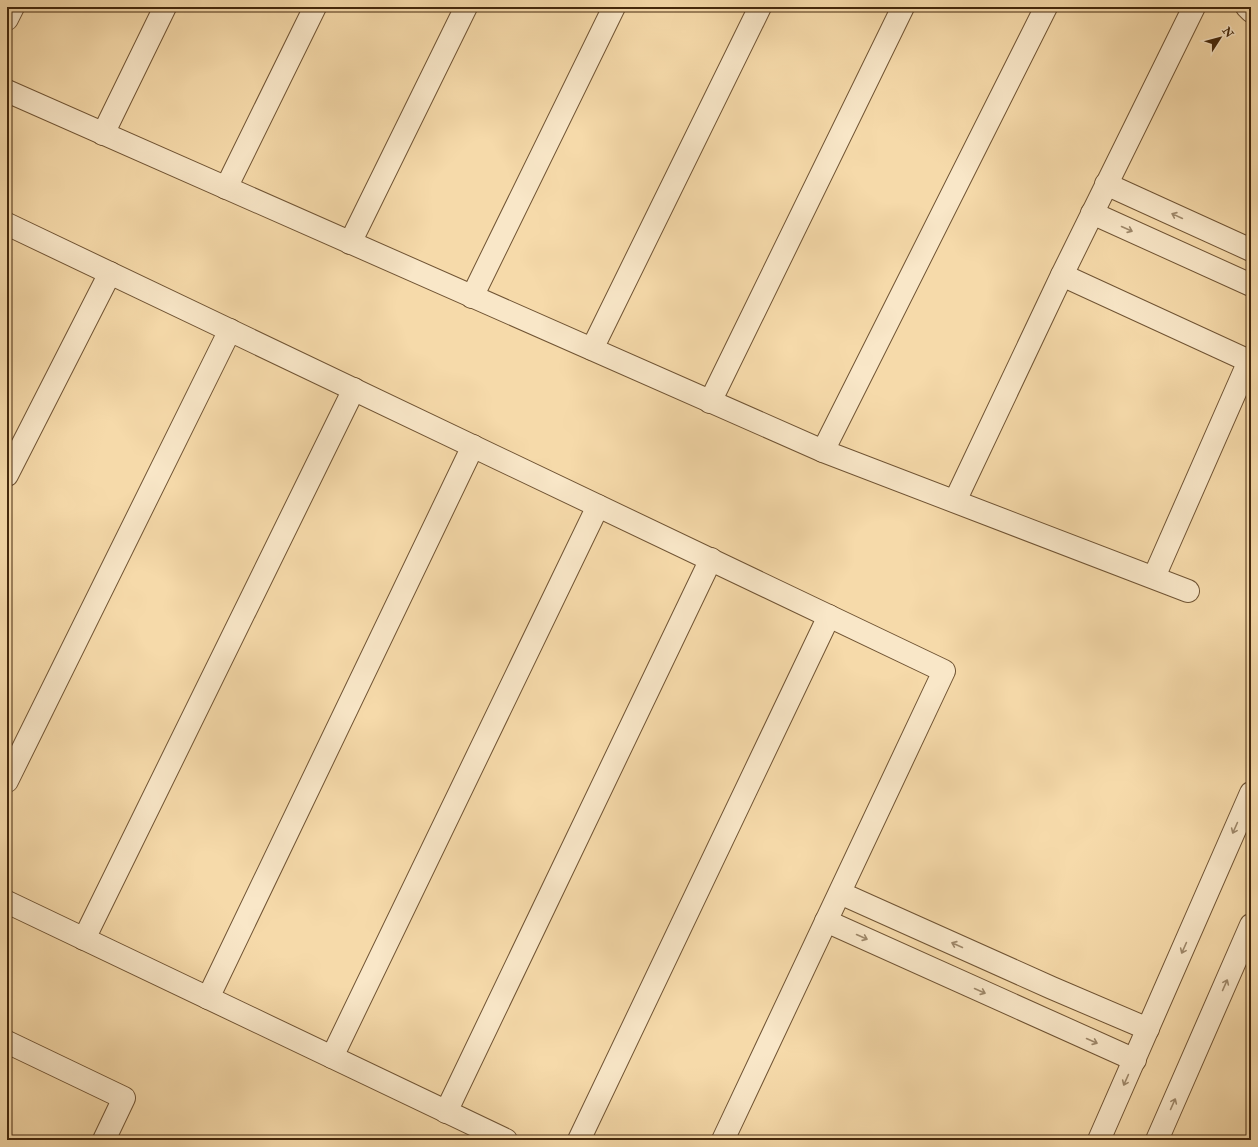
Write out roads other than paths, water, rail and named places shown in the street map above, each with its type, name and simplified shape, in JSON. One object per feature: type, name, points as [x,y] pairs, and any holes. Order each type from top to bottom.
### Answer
[{"type":"street","points":[[7,20],[13,7]]},
{"type":"street","points":[[103,134],[165,7]]},
{"type":"street","points":[[226,188],[315,7]]},
{"type":"street","points":[[350,243],[466,7]]},
{"type":"street","points":[[472,297],[614,7]]},
{"type":"street","points":[[592,350],[760,7]]},
{"type":"street","points":[[710,402],[904,7]]},
{"type":"street","points":[[823,451],[1046,7]]},
{"type":"street","points":[[954,501],[1106,184],[1194,7]]},
{"type":"street","points":[[1247,7],[1251,11]]},
{"type":"street","points":[[7,91],[823,451],[1188,591]]},
{"type":"street","points":[[1106,184],[1251,250]]},
{"type":"street","points":[[1092,213],[1251,284]]},
{"type":"street","points":[[7,224],[944,671],[723,1140]]},
{"type":"street","points":[[1184,255],[1197,226]]},
{"type":"street","points":[[7,475],[110,273]]},
{"type":"street","points":[[1062,275],[1249,361],[1154,577]]},
{"type":"street","points":[[7,781],[230,330]]},
{"type":"street","points":[[84,939],[354,389]]},
{"type":"street","points":[[208,998],[473,446]]},
{"type":"street","points":[[332,1057],[598,506]]},
{"type":"street","points":[[446,1112],[711,559]]},
{"type":"street","points":[[579,1140],[829,616]]},
{"type":"street","points":[[1100,1140],[1251,793]]},
{"type":"street","points":[[840,893],[1052,988],[1148,1029]]},
{"type":"street","points":[[7,902],[506,1140]]},
{"type":"street","points":[[826,921],[1134,1060]]},
{"type":"street","points":[[1157,1140],[1251,926]]},
{"type":"street","points":[[1039,1017],[1052,988]]},
{"type":"street","points":[[7,1042],[124,1098],[104,1140]]}]
